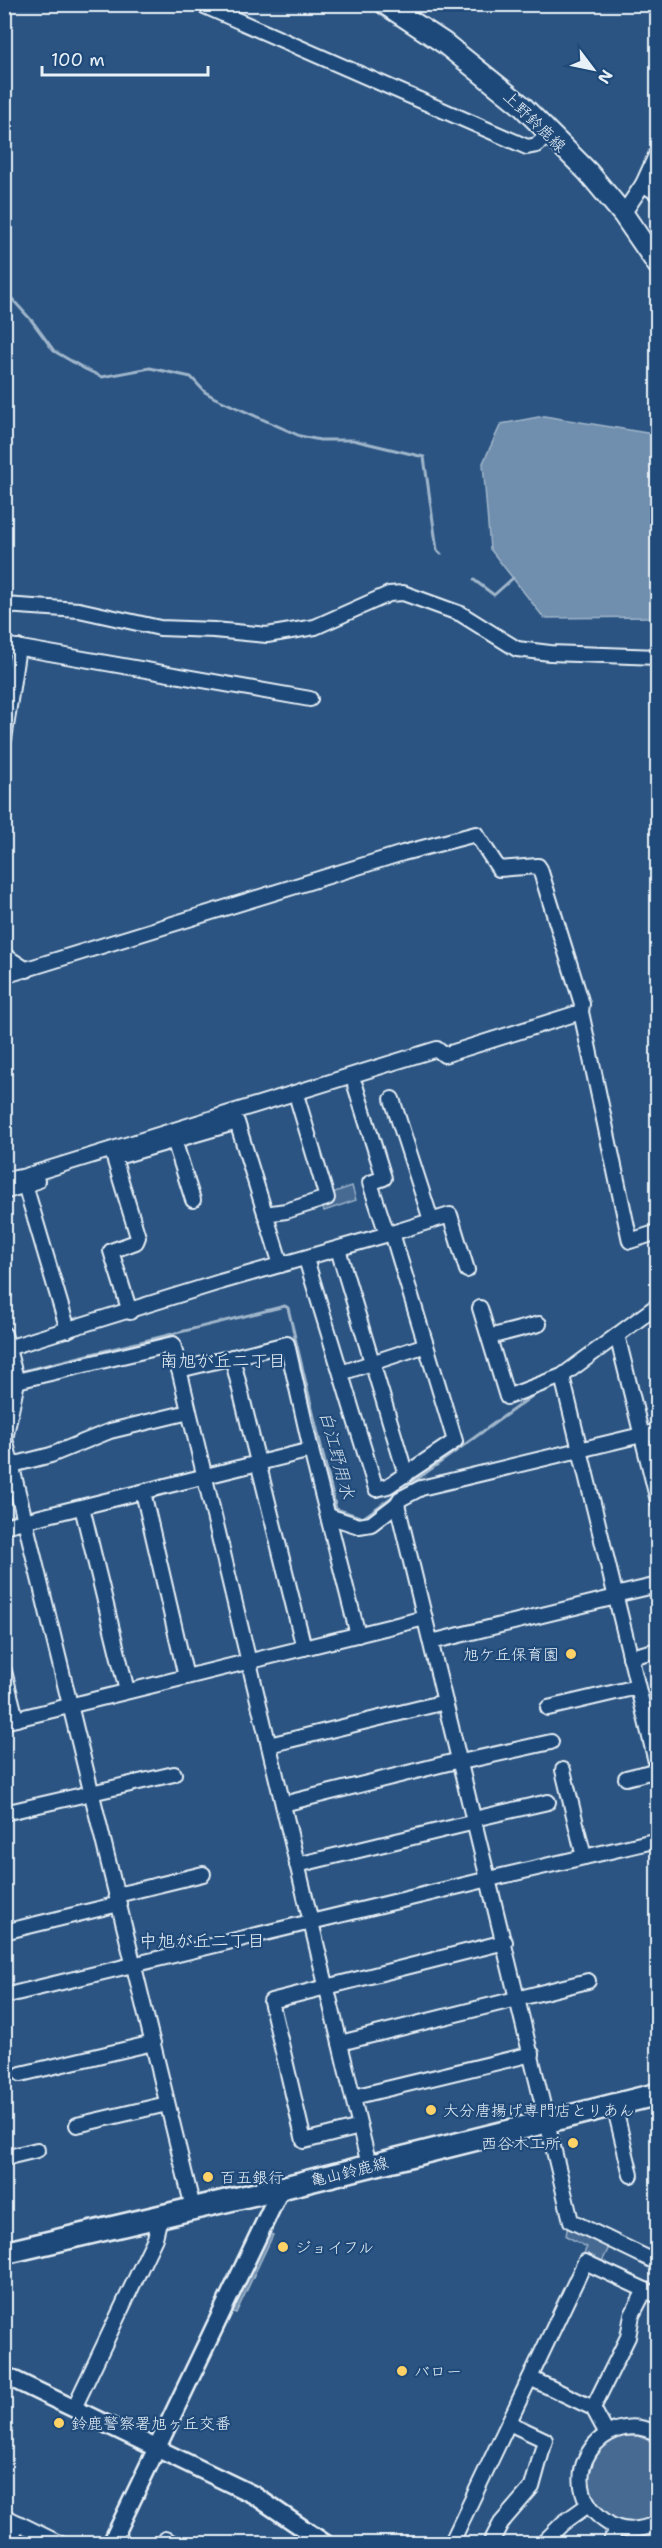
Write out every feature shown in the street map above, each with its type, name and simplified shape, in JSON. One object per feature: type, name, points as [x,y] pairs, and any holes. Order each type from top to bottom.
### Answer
[{"type":"main road","name":"上野鈴鹿線","points":[[397,8],[479,69],[550,133],[588,172],[623,214],[657,265]]},
{"type":"main road","name":"亀山鈴鹿線","points":[[4,2253],[281,2188],[657,2094]]},
{"type":"street","points":[[200,4],[527,147],[537,146],[550,133]]},
{"type":"street","points":[[623,214],[643,184],[657,151]]},
{"type":"street","points":[[643,184],[657,194]]},
{"type":"street","points":[[4,605],[79,610],[160,628],[267,634],[315,627],[389,594],[403,592],[461,614],[517,649],[550,653],[657,657]]},
{"type":"street","points":[[4,740],[11,646],[310,699]]},
{"type":"street","points":[[4,976],[403,853],[477,834],[499,869],[538,866],[540,869],[582,1004],[581,1012],[630,1241],[657,1232]]},
{"type":"street","points":[[4,956],[27,970]]},
{"type":"street","points":[[4,1180],[22,1177],[581,1012]]},
{"type":"street","points":[[306,1259],[376,1489],[388,1486],[455,1441],[426,1345],[370,1183],[384,1178],[355,1085]]},
{"type":"street","points":[[393,1099],[430,1220]]},
{"type":"street","points":[[265,1214],[286,1211],[327,1198],[298,1101]]},
{"type":"street","points":[[4,1192],[237,1122],[281,1265]]},
{"type":"street","points":[[174,1140],[193,1200]]},
{"type":"street","points":[[114,1158],[138,1237],[136,1242],[111,1251],[130,1312]]},
{"type":"street","points":[[25,1185],[68,1330]]},
{"type":"street","points":[[193,2208],[5,1439],[10,1383],[6,1344],[68,1330],[130,1312],[450,1215],[467,1270]]},
{"type":"street","points":[[338,1249],[406,1475]]},
{"type":"street","points":[[480,1308],[507,1397],[558,1378],[655,1310]]},
{"type":"street","points":[[489,1337],[539,1324]]},
{"type":"street","points":[[617,1335],[657,1501]]},
{"type":"street","points":[[10,1383],[173,1344],[369,2165]]},
{"type":"street","points":[[179,1370],[287,1344],[311,1450],[358,1635]]},
{"type":"street","points":[[341,1373],[426,1345]]},
{"type":"street","points":[[232,1357],[304,1648]]},
{"type":"street","points":[[558,1378],[580,1449],[637,1686],[651,1714],[657,1770],[626,1778]]},
{"type":"street","points":[[12,1465],[51,1455],[110,1431],[189,1412]]},
{"type":"street","points":[[328,1516],[359,1526],[378,1520],[399,1501],[421,1488],[657,1431]]},
{"type":"street","points":[[4,1526],[311,1450]]},
{"type":"street","points":[[388,1486],[399,1501],[445,1702],[571,2221],[657,2263]]},
{"type":"street","points":[[142,1492],[186,1677]]},
{"type":"street","points":[[82,1507],[127,1691]]},
{"type":"street","points":[[431,1642],[657,1585]]},
{"type":"street","points":[[4,1671],[10,1720],[425,1618]]},
{"type":"street","points":[[630,1657],[657,1650]]},
{"type":"street","points":[[548,1708],[637,1686]]},
{"type":"street","points":[[269,1745],[445,1702]]},
{"type":"street","points":[[283,1804],[460,1761],[551,1742]]},
{"type":"street","points":[[562,1770],[584,1857]]},
{"type":"street","points":[[4,1813],[174,1774]]},
{"type":"street","points":[[297,1865],[548,1802]]},
{"type":"street","points":[[4,1996],[657,1840]]},
{"type":"street","points":[[8,1930],[202,1874]]},
{"type":"street","points":[[360,2127],[304,2141],[271,2001],[505,1942]]},
{"type":"street","points":[[340,2043],[588,1981]]},
{"type":"street","points":[[21,2074],[153,2043]]},
{"type":"street","points":[[353,2097],[532,2054]]},
{"type":"street","points":[[77,2125],[167,2104]]},
{"type":"street","points":[[614,2105],[631,2175]]},
{"type":"street","points":[[4,2158],[37,2150]]},
{"type":"street","points":[[111,2544],[281,2188]]},
{"type":"street","points":[[74,2408],[155,2238],[160,2217]]},
{"type":"street","points":[[451,2544],[585,2262],[651,2293],[632,2315],[628,2337],[593,2408]]},
{"type":"street","points":[[4,2375],[254,2495],[326,2544]]},
{"type":"street","points":[[530,2378],[593,2408],[607,2434]]},
{"type":"street","points":[[490,2544],[501,2523],[532,2487],[545,2440],[509,2423]]},
{"type":"street","points":[[657,2431],[629,2428],[607,2434],[594,2446],[582,2466],[582,2487],[588,2505],[596,2515],[616,2527],[638,2529],[657,2523]]},
{"type":"street","points":[[542,2544],[563,2523],[588,2505]]},
{"type":"street","points":[[4,2516],[61,2544]]},
{"type":"street","points":[[8,2544],[18,2523]]},
{"type":"street","points":[[610,2544],[616,2527]]},
{"type":"street","points":[[163,2544],[165,2539],[175,2544]]},
{"type":"shaded area","points":[[544,416],[657,436],[657,617],[544,618],[490,549],[483,463],[501,424]]},
{"type":"shaded area","points":[[352,1186],[356,1200],[324,1211],[322,1206],[334,1201],[332,1193]]},
{"type":"shaded area","points":[[568,2225],[610,2245],[601,2264],[583,2255],[587,2247],[566,2236]]},
{"type":"shaded area","points":[[267,2233],[273,2235],[236,2313],[230,2311]]},
{"type":"shaded area","points":[[624,2436],[638,2436],[657,2444],[657,2514],[636,2521],[618,2520],[603,2511],[593,2497],[589,2481],[592,2464],[604,2448]]},
{"type":"waterway","points":[[4,290],[32,321],[54,351],[102,377],[150,368],[191,377],[205,392],[215,398],[300,436],[320,440],[353,440],[424,457],[437,550],[441,554]]},
{"type":"waterway","points":[[474,580],[494,595],[513,578]]},
{"type":"waterway","name":"白江野用水","points":[[23,1371],[285,1306],[288,1308],[336,1509],[363,1518],[539,1391]]},
{"type":"place","name":"旭ケ丘保育園","points":[[571,1654]]},
{"type":"place","name":"大分唐揚げ専門店とりあん","points":[[431,2110]]},
{"type":"place","name":"西谷木工所","points":[[573,2143]]},
{"type":"place","name":"百五銀行","points":[[208,2177]]},
{"type":"place","name":"ジョイフル","points":[[283,2247]]},
{"type":"place","name":"バロー","points":[[402,2371]]},
{"type":"place","name":"鈴鹿警察署旭ヶ丘交番","points":[[59,2423]]},
{"type":"district","name":"南旭が丘二丁目","points":[[223,1361]]},
{"type":"district","name":"中旭が丘二丁目","points":[[202,1941]]}]
